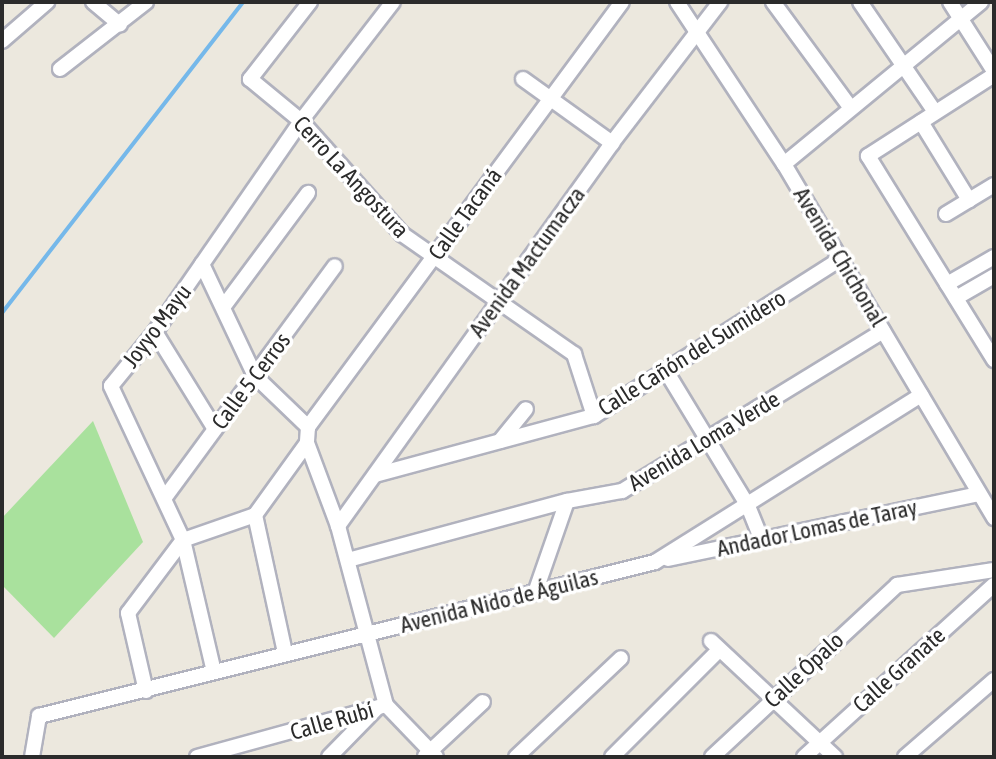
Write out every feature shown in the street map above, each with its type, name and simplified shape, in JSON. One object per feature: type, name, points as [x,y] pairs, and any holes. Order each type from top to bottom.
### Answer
[{"type":"street","points":[[2,41],[47,2]]},
{"type":"street","points":[[93,2],[120,25]]},
{"type":"street","points":[[60,69],[120,25],[146,2]]},
{"type":"street","name":"Cerro La Angostura","points":[[310,2],[250,79],[301,121],[402,234],[574,354],[594,416]]},
{"type":"street","name":"Joyyo Mayu","points":[[166,496],[111,386],[155,332],[301,121],[393,2]]},
{"type":"street","name":"Calle Tacaná","points":[[308,427],[622,2]]},
{"type":"street","name":"Avenida Chichonal","points":[[677,2],[784,164],[994,518]]},
{"type":"street","name":"Avenida Mactumacza","points":[[338,526],[612,144],[720,2]]},
{"type":"street","points":[[773,2],[850,107]]},
{"type":"street","points":[[860,2],[935,112]]},
{"type":"street","points":[[950,2],[994,73],[867,156],[994,360]]},
{"type":"street","points":[[784,164],[850,107],[981,2]]},
{"type":"street","points":[[523,79],[612,144]]},
{"type":"street","points":[[921,122],[969,200]]},
{"type":"street","points":[[946,214],[994,185]]},
{"type":"street","points":[[224,306],[308,193]]},
{"type":"street","points":[[947,284],[994,257]]},
{"type":"street","name":"Calle Cañón del Sumidero","points":[[375,475],[594,416],[841,259]]},
{"type":"street","points":[[202,264],[255,376],[308,427],[307,443],[348,560],[382,706],[430,755],[483,702]]},
{"type":"street","name":"Calle 5 Cerros","points":[[166,496],[335,266]]},
{"type":"street","points":[[956,298],[994,276]]},
{"type":"street","name":"Avenida Loma Verde","points":[[348,560],[567,501],[622,491],[883,331]]},
{"type":"street","points":[[155,332],[215,429]]},
{"type":"street","points":[[666,371],[748,506],[762,540]]},
{"type":"street","name":"Avenida Nido de Águilas","points":[[32,757],[39,716],[655,562],[921,395]]},
{"type":"street","points":[[500,441],[526,409]]},
{"type":"street","points":[[146,691],[128,612],[183,540],[255,515],[307,443]]},
{"type":"street","name":"Andador Lomas de Taray","points":[[655,562],[978,494]]},
{"type":"street","points":[[166,496],[183,540],[214,672]]},
{"type":"street","points":[[535,593],[567,501]]},
{"type":"street","points":[[255,515],[285,653]]},
{"type":"street","name":"Calle Ópalo","points":[[712,757],[897,585],[994,570]]},
{"type":"street","name":"Calle Granate","points":[[804,757],[994,584]]},
{"type":"street","points":[[612,757],[715,645],[835,757]]},
{"type":"street","points":[[516,757],[621,658]]},
{"type":"street","points":[[905,757],[994,681]]},
{"type":"street","points":[[329,757],[382,706]]},
{"type":"street","name":"Calle Rubí","points":[[197,757],[382,706]]},
{"type":"street","points":[[242,757],[258,742]]},
{"type":"green space","points":[[93,421],[143,542],[54,638],[2,585],[2,518]]},
{"type":"waterway","points":[[2,313],[243,2]]}]
